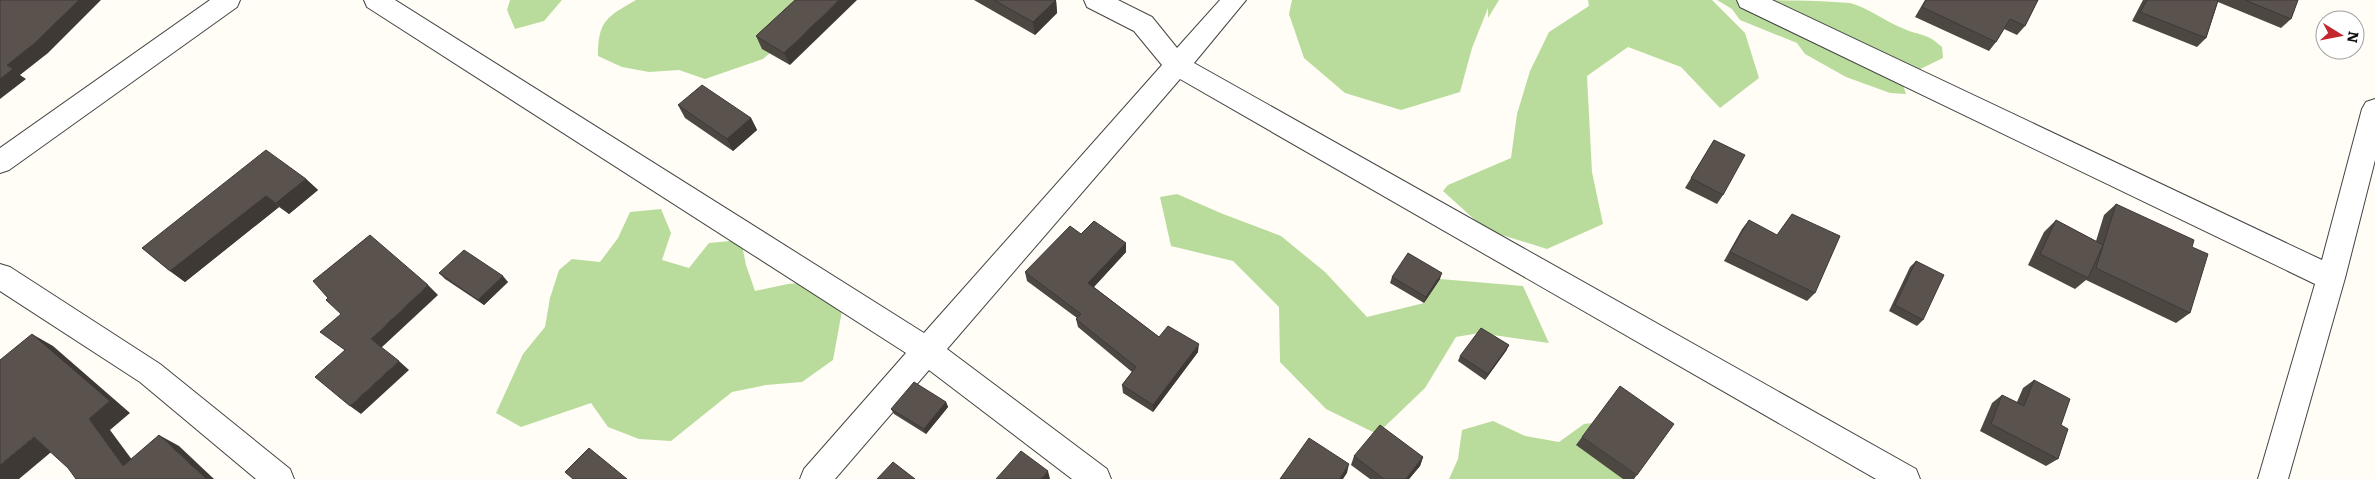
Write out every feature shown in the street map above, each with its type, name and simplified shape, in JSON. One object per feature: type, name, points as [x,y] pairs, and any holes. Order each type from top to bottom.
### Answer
[{"type":"street","points":[[0,162],[228,0]]},
{"type":"street","points":[[376,0],[927,351],[1096,479]]},
{"type":"street","points":[[1096,0],[1143,24],[1175,64],[1905,479]]},
{"type":"street","points":[[814,479],[1175,64],[1234,0]]},
{"type":"street","points":[[1749,0],[2331,278]]},
{"type":"street","points":[[2273,479],[2331,278],[2375,109]]},
{"type":"street","points":[[0,276],[150,373],[279,479]]},
{"type":"green space","points":[[510,0],[562,0],[544,21],[515,29],[507,10]]},
{"type":"green space","points":[[636,0],[802,0],[785,40],[763,59],[705,79],[679,70],[649,72],[622,67],[598,56],[600,34],[606,21]]},
{"type":"green space","points":[[1292,0],[1499,0],[1488,18],[1488,8],[1472,48],[1460,92],[1401,110],[1345,93],[1304,58],[1289,14]]},
{"type":"green space","points":[[1588,0],[1712,0],[1745,33],[1759,78],[1720,108],[1681,67],[1628,47],[1587,76],[1592,172],[1603,224],[1547,249],[1486,230],[1443,191],[1448,185],[1511,158],[1517,114],[1530,71],[1549,32],[1589,6]]},
{"type":"green space","points":[[1717,0],[1850,3],[1864,8],[1895,25],[1931,39],[1942,47],[1943,58],[1910,74],[1902,82],[1906,94],[1890,93],[1846,77],[1805,54],[1797,43],[1740,20],[1732,9]]},
{"type":"green space","points":[[1177,194],[1281,236],[1325,272],[1367,317],[1424,303],[1440,279],[1523,286],[1549,343],[1479,333],[1456,337],[1425,388],[1377,434],[1326,409],[1280,362],[1279,307],[1233,261],[1171,246],[1160,197]]},
{"type":"green space","points":[[661,209],[671,233],[662,260],[689,268],[709,243],[741,240],[746,265],[755,291],[788,284],[822,281],[844,300],[833,360],[802,382],[766,385],[732,392],[671,441],[639,439],[608,427],[591,403],[521,427],[496,413],[523,354],[545,327],[550,298],[559,270],[572,259],[600,262],[618,238],[630,212]]},
{"type":"green space","points":[[1617,420],[1630,479],[1449,479],[1458,459],[1462,430],[1493,421],[1525,436],[1559,442],[1584,424]]},
{"type":"building","points":[[0,0],[79,0],[35,43],[7,65],[13,69],[0,79]]},
{"type":"building","points":[[795,0],[839,0],[784,53],[756,36]]},
{"type":"building","points":[[994,0],[1056,0],[1033,22]]},
{"type":"building","points":[[1926,0],[2038,0],[2025,26],[2010,19],[1996,42],[1922,7]]},
{"type":"building","points":[[2147,0],[2218,0],[2206,38],[2140,12]]},
{"type":"building","points":[[2245,0],[2298,0],[2291,19]]},
{"type":"building","points":[[702,85],[751,118],[727,139],[678,105]]},
{"type":"building","points":[[1714,140],[1745,155],[1723,195],[1691,178]]},
{"type":"building","points":[[266,150],[306,179],[276,203],[266,196],[170,271],[142,248]]},
{"type":"building","points":[[2116,204],[2194,240],[2192,247],[2208,254],[2190,313],[2096,268]]},
{"type":"building","points":[[1792,214],[1840,236],[1815,293],[1730,252],[1749,220],[1777,235]]},
{"type":"building","points":[[2056,220],[2103,245],[2088,278],[2040,254]]},
{"type":"building","points":[[1094,221],[1126,243],[1088,283],[1159,337],[1168,326],[1199,344],[1153,405],[1122,385],[1136,367],[1076,319],[1081,314],[1025,272],[1070,226],[1081,234]]},
{"type":"building","points":[[370,235],[428,285],[371,339],[399,361],[350,406],[315,377],[345,350],[320,332],[341,314],[326,300],[328,298],[313,281]]},
{"type":"building","points":[[464,250],[503,276],[478,300],[439,273]]},
{"type":"building","points":[[1408,253],[1442,273],[1426,297],[1392,277]]},
{"type":"building","points":[[1916,261],[1944,275],[1923,320],[1895,305]]},
{"type":"building","points":[[1481,328],[1509,345],[1488,374],[1460,356]]},
{"type":"building","points":[[32,334],[110,401],[89,419],[123,466],[159,435],[206,479],[76,479],[68,468],[34,437],[0,465],[0,360]]},
{"type":"building","points":[[2034,380],[2070,399],[2061,425],[2068,429],[2058,459],[1991,424],[2002,395],[2024,406]]},
{"type":"building","points":[[914,382],[946,402],[924,429],[891,409]]},
{"type":"building","points":[[1620,386],[1674,424],[1637,475],[1582,437]]},
{"type":"building","points":[[1380,425],[1423,457],[1406,479],[1384,479],[1354,456]]},
{"type":"building","points":[[1309,438],[1349,464],[1339,479],[1280,479]]},
{"type":"building","points":[[589,448],[627,479],[573,479],[565,472]]},
{"type":"building","points":[[1021,451],[1048,471],[1041,479],[996,479]]},
{"type":"building","points":[[893,462],[915,479],[877,479]]}]
